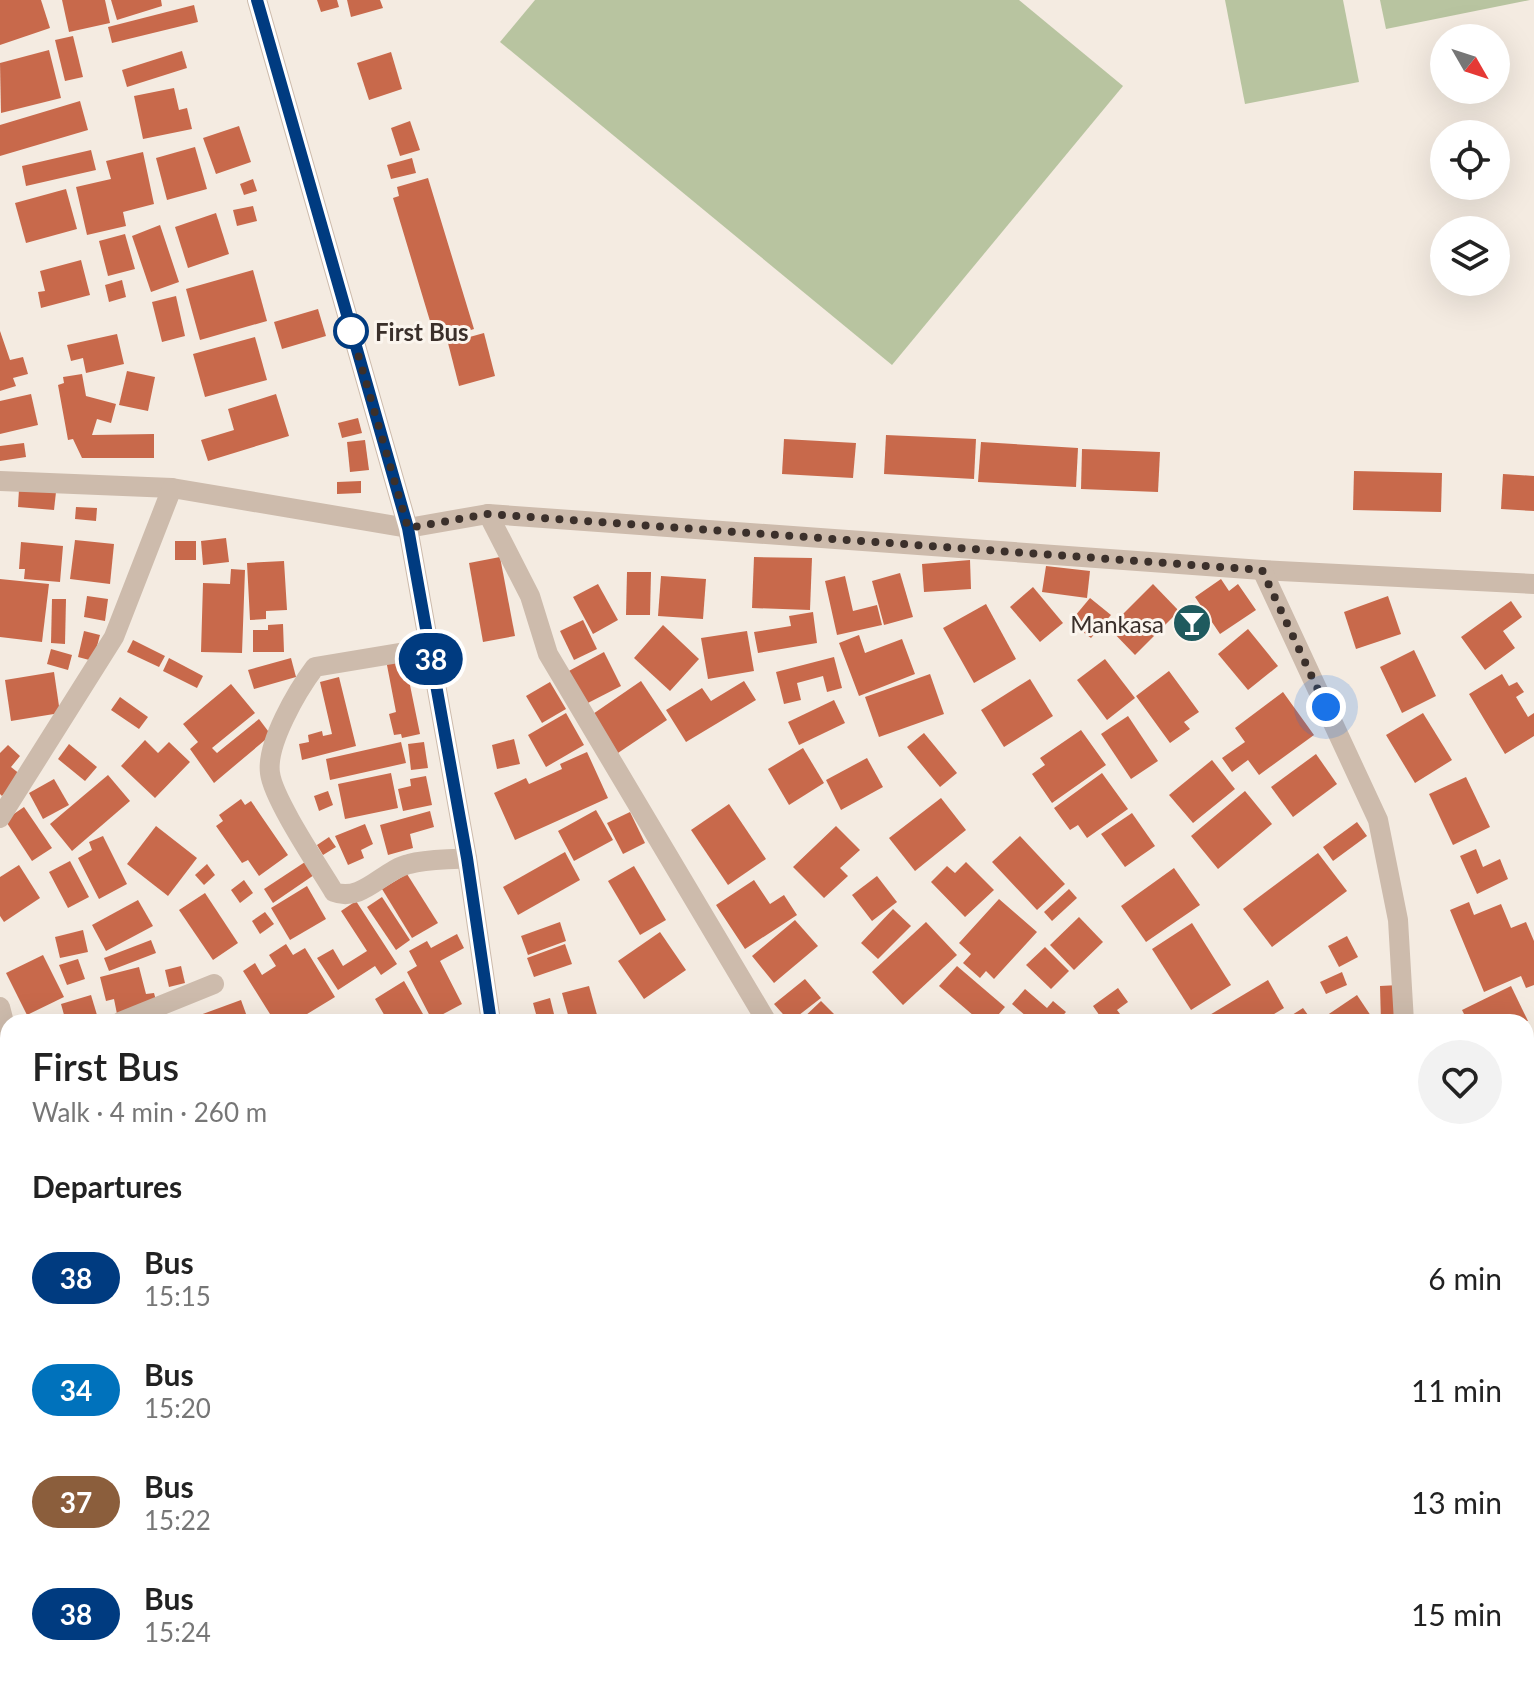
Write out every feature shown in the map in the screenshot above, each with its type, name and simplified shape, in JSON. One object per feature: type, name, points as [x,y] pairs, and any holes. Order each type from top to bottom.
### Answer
[{"type":"street","points":[[257,0],[408,528],[467,858],[490,1014]]},
{"type":"street","points":[[0,481],[172,488],[408,528],[488,514],[1262,570],[1534,584]]},
{"type":"street","points":[[0,818],[114,637],[172,488]]},
{"type":"street","points":[[488,514],[530,596],[548,654],[762,1014]]},
{"type":"street","points":[[1262,570],[1378,820],[1398,920],[1404,1014]]},
{"type":"street","points":[[429,648],[315,667],[303,683],[270,753],[270,776],[286,811],[334,892],[344,896],[355,894],[407,864],[467,858]]},
{"type":"street","points":[[140,1014],[214,984]]},
{"type":"green space","points":[[535,0],[1019,0],[1123,86],[892,365],[500,42]]},
{"type":"green space","points":[[1225,0],[1343,0],[1359,82],[1245,104]]},
{"type":"green space","points":[[1380,0],[1530,0],[1386,29]]},
{"type":"building","points":[[0,0],[41,0],[50,28],[0,45]]},
{"type":"building","points":[[62,0],[105,0],[110,23],[69,32]]},
{"type":"building","points":[[111,0],[161,0],[162,6],[117,20]]},
{"type":"building","points":[[317,0],[337,0],[339,7],[321,12]]},
{"type":"building","points":[[347,0],[380,0],[383,8],[351,17]]},
{"type":"building","points":[[194,5],[198,22],[112,43],[108,27]]},
{"type":"building","points":[[73,36],[83,77],[65,81],[55,40]]},
{"type":"building","points":[[49,50],[61,98],[1,113],[0,63]]},
{"type":"building","points":[[182,51],[187,68],[127,87],[122,70]]},
{"type":"building","points":[[391,52],[402,89],[369,100],[357,63]]},
{"type":"building","points":[[174,88],[179,110],[187,108],[192,129],[143,139],[134,96]]},
{"type":"building","points":[[80,101],[88,130],[0,156],[0,125]]},
{"type":"building","points":[[410,121],[420,150],[400,156],[391,128]]},
{"type":"building","points":[[239,126],[251,162],[216,174],[203,138]]},
{"type":"building","points":[[195,147],[207,189],[167,200],[156,158]]},
{"type":"building","points":[[91,150],[96,170],[26,186],[22,166]]},
{"type":"building","points":[[143,152],[154,204],[123,212],[126,226],[87,235],[76,187],[111,179],[106,161]]},
{"type":"building","points":[[412,158],[416,173],[391,179],[387,165]]},
{"type":"building","points":[[428,178],[474,329],[436,341],[393,198],[399,196],[397,187]]},
{"type":"building","points":[[253,179],[257,191],[244,195],[240,184]]},
{"type":"building","points":[[66,189],[77,229],[26,243],[15,203]]},
{"type":"building","points":[[253,206],[257,221],[237,226],[233,210]]},
{"type":"building","points":[[216,213],[229,254],[188,268],[175,227]]},
{"type":"building","points":[[160,225],[179,282],[151,292],[132,236]]},
{"type":"building","points":[[125,234],[135,269],[108,276],[99,241]]},
{"type":"building","points":[[81,260],[90,295],[41,308],[38,292],[45,291],[40,271]]},
{"type":"building","points":[[253,270],[267,321],[200,340],[186,289]]},
{"type":"building","points":[[122,280],[126,297],[109,302],[105,285]]},
{"type":"building","points":[[176,296],[185,336],[162,342],[152,302]]},
{"type":"building","points":[[318,309],[326,336],[282,349],[274,322]]},
{"type":"building","points":[[0,331],[10,360],[23,357],[28,374],[13,378],[16,386],[0,391]]},
{"type":"building","points":[[484,333],[495,376],[459,386],[448,343]]},
{"type":"building","points":[[117,334],[124,364],[86,373],[83,358],[71,361],[67,345]]},
{"type":"building","points":[[255,337],[267,380],[205,397],[193,354]]},
{"type":"building","points":[[127,371],[155,377],[148,411],[119,405]]},
{"type":"building","points":[[82,374],[86,396],[116,404],[111,423],[97,419],[92,435],[154,434],[154,458],[82,458],[73,439],[68,440],[58,385],[64,383],[63,377]]},
{"type":"building","points":[[31,394],[38,425],[0,434],[0,401]]},
{"type":"building","points":[[276,394],[289,436],[208,461],[201,440],[234,430],[228,409]]},
{"type":"building","points":[[358,418],[362,433],[342,438],[338,423]]},
{"type":"building","points":[[886,435],[976,439],[974,479],[884,474]]},
{"type":"building","points":[[784,439],[856,443],[853,478],[782,474]]},
{"type":"building","points":[[365,440],[369,470],[350,472],[347,442]]},
{"type":"building","points":[[981,442],[1078,448],[1076,487],[978,482]]},
{"type":"building","points":[[24,443],[26,457],[0,461],[0,446]]},
{"type":"building","points":[[1082,449],[1160,452],[1158,492],[1081,489]]},
{"type":"building","points":[[1354,471],[1442,473],[1441,512],[1353,510]]},
{"type":"building","points":[[1503,474],[1534,476],[1534,511],[1501,509]]},
{"type":"building","points":[[361,481],[361,493],[337,494],[337,482]]},
{"type":"building","points":[[19,489],[56,492],[54,510],[18,507]]},
{"type":"building","points":[[76,507],[97,508],[96,521],[75,519]]},
{"type":"building","points":[[226,538],[229,562],[203,565],[201,541]]},
{"type":"building","points":[[75,540],[114,544],[110,584],[70,579]]},
{"type":"building","points":[[175,541],[196,541],[196,560],[175,560]]},
{"type":"building","points":[[21,542],[63,546],[60,582],[24,579],[25,569],[19,569]]},
{"type":"building","points":[[500,557],[515,636],[483,642],[469,563]]},
{"type":"building","points":[[754,557],[812,558],[810,610],[752,608]]},
{"type":"building","points":[[970,560],[971,589],[924,592],[922,564]]},
{"type":"building","points":[[284,561],[287,610],[266,611],[266,619],[250,620],[247,563]]},
{"type":"building","points":[[1046,566],[1090,571],[1087,598],[1042,592]]},
{"type":"building","points":[[231,569],[245,570],[242,653],[201,652],[203,583],[230,584]]},
{"type":"building","points":[[627,572],[651,572],[650,615],[626,615]]},
{"type":"building","points":[[900,573],[913,617],[884,625],[872,581]]},
{"type":"building","points":[[661,576],[706,579],[703,619],[658,616]]},
{"type":"building","points":[[845,576],[853,611],[877,605],[882,625],[837,635],[825,581]]},
{"type":"building","points":[[0,579],[49,584],[42,642],[0,637]]},
{"type":"building","points":[[1221,579],[1229,591],[1238,584],[1256,610],[1220,634],[1195,597]]},
{"type":"building","points":[[598,584],[618,620],[593,634],[573,597]]},
{"type":"building","points":[[1153,584],[1179,611],[1135,655],[1109,628]]},
{"type":"building","points":[[1033,587],[1063,623],[1040,642],[1010,607]]},
{"type":"building","points":[[87,596],[108,599],[105,621],[84,617]]},
{"type":"building","points":[[1388,596],[1401,634],[1356,649],[1344,612]]},
{"type":"building","points":[[1090,598],[1111,615],[1091,638],[1070,622]]},
{"type":"building","points":[[52,599],[66,599],[65,644],[51,643]]},
{"type":"building","points":[[1511,601],[1522,617],[1503,631],[1515,648],[1485,670],[1461,637]]},
{"type":"building","points":[[986,604],[1016,659],[974,683],[943,628]]},
{"type":"building","points":[[813,612],[817,643],[758,653],[754,632],[791,626],[789,616]]},
{"type":"building","points":[[583,620],[597,649],[574,660],[560,631]]},
{"type":"building","points":[[283,624],[284,652],[253,652],[253,630],[268,630],[268,625]]},
{"type":"building","points":[[663,625],[699,659],[670,691],[634,658]]},
{"type":"building","points":[[1248,629],[1278,666],[1248,690],[1218,654]]},
{"type":"building","points":[[84,631],[100,635],[93,661],[78,657]]},
{"type":"building","points":[[747,631],[754,671],[708,679],[701,638]]},
{"type":"building","points":[[859,635],[865,653],[902,639],[915,674],[859,696],[839,643]]},
{"type":"building","points":[[133,640],[165,656],[159,667],[127,652]]},
{"type":"building","points":[[51,649],[72,655],[68,670],[47,664]]},
{"type":"building","points":[[1414,650],[1436,696],[1402,713],[1380,667]]},
{"type":"building","points":[[604,652],[621,686],[584,705],[567,672]]},
{"type":"building","points":[[404,656],[420,734],[402,738],[401,734],[394,735],[389,714],[396,712],[386,660]]},
{"type":"building","points":[[834,657],[842,688],[827,692],[823,676],[797,683],[801,700],[784,704],[776,672]]},
{"type":"building","points":[[169,658],[203,676],[197,688],[163,671]]},
{"type":"building","points":[[291,658],[296,677],[254,689],[248,670]]},
{"type":"building","points":[[1105,659],[1135,698],[1107,720],[1077,680]]},
{"type":"building","points":[[1169,671],[1199,712],[1184,722],[1190,729],[1170,743],[1136,696]]},
{"type":"building","points":[[54,672],[60,713],[11,721],[5,680]]},
{"type":"building","points":[[930,674],[944,714],[879,737],[865,697]]},
{"type":"building","points":[[1502,674],[1509,686],[1517,682],[1524,692],[1516,697],[1528,717],[1534,713],[1534,736],[1505,754],[1469,694]]},
{"type":"building","points":[[339,677],[356,746],[302,760],[299,744],[309,742],[308,735],[322,731],[323,736],[332,734],[320,682]]},
{"type":"building","points":[[1030,679],[1053,716],[1004,747],[981,710]]},
{"type":"building","points":[[641,681],[667,720],[615,755],[590,716]]},
{"type":"building","points":[[744,681],[756,700],[686,742],[666,710],[702,688],[711,701]]},
{"type":"building","points":[[550,682],[566,709],[542,723],[526,696]]},
{"type":"building","points":[[231,684],[255,713],[212,748],[217,753],[259,719],[271,735],[214,783],[190,749],[198,742],[183,724]]},
{"type":"building","points":[[1283,692],[1314,735],[1259,775],[1248,760],[1232,772],[1222,758],[1245,742],[1235,728]]},
{"type":"building","points":[[120,697],[148,717],[139,729],[111,710]]},
{"type":"building","points":[[834,700],[845,723],[799,745],[788,722]]},
{"type":"building","points":[[566,713],[584,745],[546,767],[528,735]]},
{"type":"building","points":[[1423,713],[1452,760],[1415,783],[1386,735]]},
{"type":"building","points":[[1128,716],[1158,761],[1131,779],[1101,734]]},
{"type":"building","points":[[1081,730],[1106,765],[1052,803],[1032,774],[1045,765],[1040,758]]},
{"type":"building","points":[[924,733],[957,773],[940,787],[907,747]]},
{"type":"building","points":[[514,739],[520,764],[497,769],[492,745]]},
{"type":"building","points":[[145,740],[158,753],[169,742],[190,762],[155,798],[121,766]]},
{"type":"building","points":[[401,742],[406,763],[330,780],[326,759]]},
{"type":"building","points":[[424,742],[428,768],[411,770],[408,744]]},
{"type":"building","points":[[69,744],[97,767],[85,781],[58,759]]},
{"type":"building","points":[[8,745],[20,756],[11,767],[21,775],[2,796],[0,753]]},
{"type":"building","points":[[803,748],[824,783],[789,805],[768,769]]},
{"type":"building","points":[[587,752],[608,798],[515,840],[494,793],[526,778],[529,784],[562,769],[560,764]]},
{"type":"building","points":[[1316,754],[1337,784],[1293,817],[1271,787]]},
{"type":"building","points":[[867,758],[883,787],[841,810],[826,780]]},
{"type":"building","points":[[1212,760],[1235,789],[1193,823],[1169,795]]},
{"type":"building","points":[[391,773],[398,808],[345,819],[338,784]]},
{"type":"building","points":[[1102,773],[1128,809],[1087,838],[1078,825],[1070,830],[1054,808]]},
{"type":"building","points":[[108,775],[130,801],[72,851],[50,824]]},
{"type":"building","points":[[426,776],[432,805],[403,811],[398,789],[411,786],[410,779]]},
{"type":"building","points":[[1466,777],[1490,827],[1453,845],[1429,794]]},
{"type":"building","points":[[54,779],[69,805],[43,819],[29,793]]},
{"type":"building","points":[[328,791],[333,805],[319,811],[314,796]]},
{"type":"building","points":[[1245,791],[1272,824],[1218,869],[1191,836]]},
{"type":"building","points":[[941,798],[966,830],[915,871],[889,838]]},
{"type":"building","points":[[241,799],[245,805],[251,801],[288,855],[259,876],[248,860],[242,863],[216,826],[223,821],[219,815]]},
{"type":"building","points":[[729,804],[766,859],[728,885],[691,830]]},
{"type":"building","points":[[24,807],[52,848],[32,861],[5,820]]},
{"type":"building","points":[[596,810],[613,840],[574,861],[558,831]]},
{"type":"building","points":[[430,811],[434,827],[410,834],[413,848],[388,855],[380,825]]},
{"type":"building","points":[[630,812],[645,843],[623,854],[607,823]]},
{"type":"building","points":[[1132,813],[1155,846],[1125,867],[1101,834]]},
{"type":"building","points":[[1357,822],[1367,836],[1333,861],[1323,847]]},
{"type":"building","points":[[365,824],[373,844],[361,850],[364,858],[348,865],[335,836]]},
{"type":"building","points":[[156,826],[197,858],[168,896],[127,864]]},
{"type":"building","points":[[836,826],[860,850],[840,868],[848,876],[824,898],[793,867]]},
{"type":"building","points":[[103,836],[127,884],[99,899],[78,858],[92,850],[89,842]]},
{"type":"building","points":[[1020,836],[1065,884],[1037,910],[992,862]]},
{"type":"building","points":[[329,837],[336,847],[323,855],[317,845]]},
{"type":"building","points":[[1476,849],[1483,867],[1500,859],[1508,879],[1477,894],[1460,856]]},
{"type":"building","points":[[565,852],[580,880],[518,915],[503,887]]},
{"type":"building","points":[[1318,853],[1347,891],[1272,947],[1243,909]]},
{"type":"building","points":[[70,861],[89,897],[68,908],[49,872]]},
{"type":"building","points":[[305,862],[314,875],[273,903],[264,889]]},
{"type":"building","points":[[966,862],[994,890],[965,917],[931,882],[947,866],[955,873]]},
{"type":"building","points":[[207,864],[215,875],[204,885],[195,875]]},
{"type":"building","points":[[19,865],[40,898],[4,922],[0,916],[0,877]]},
{"type":"building","points":[[634,866],[666,920],[640,935],[608,881]]},
{"type":"building","points":[[1174,868],[1200,905],[1146,942],[1121,906]]},
{"type":"building","points":[[407,874],[438,923],[412,938],[382,889]]},
{"type":"building","points":[[877,876],[897,902],[872,921],[852,895]]},
{"type":"building","points":[[244,880],[253,893],[240,903],[231,890]]},
{"type":"building","points":[[754,880],[770,904],[784,895],[797,915],[745,949],[716,905]]},
{"type":"building","points":[[307,886],[326,919],[290,940],[271,908]]},
{"type":"building","points":[[1069,889],[1077,898],[1052,921],[1044,912]]},
{"type":"building","points":[[205,893],[238,943],[213,960],[179,910]]},
{"type":"building","points":[[382,897],[410,940],[396,950],[367,907]]},
{"type":"building","points":[[999,899],[1037,932],[994,979],[986,971],[980,978],[963,963],[971,954],[959,943]]},
{"type":"building","points":[[138,900],[153,926],[106,951],[92,925]]},
{"type":"building","points":[[356,901],[397,964],[381,975],[375,966],[338,990],[317,958],[333,949],[343,966],[367,951],[341,911]]},
{"type":"building","points":[[1469,902],[1474,915],[1501,904],[1511,928],[1526,922],[1534,941],[1534,985],[1526,988],[1521,976],[1484,992],[1450,910]]},
{"type":"building","points":[[893,909],[911,926],[878,959],[861,943]]},
{"type":"building","points":[[265,912],[274,924],[260,934],[252,921]]},
{"type":"building","points":[[1079,917],[1103,942],[1074,970],[1050,945]]},
{"type":"building","points":[[795,920],[818,946],[774,983],[752,956]]},
{"type":"building","points":[[560,922],[566,941],[528,955],[521,936]]},
{"type":"building","points":[[926,922],[957,955],[903,1005],[872,972]]},
{"type":"building","points":[[1192,923],[1231,985],[1191,1010],[1152,949]]},
{"type":"building","points":[[83,930],[88,952],[60,958],[55,937]]},
{"type":"building","points":[[660,932],[686,970],[644,999],[618,961]]},
{"type":"building","points":[[457,934],[464,948],[440,961],[462,1004],[443,1014],[429,1014],[407,972],[417,966],[409,951],[427,941],[431,948]]},
{"type":"building","points":[[1347,936],[1358,957],[1339,967],[1328,946]]},
{"type":"building","points":[[151,940],[156,953],[109,971],[104,958]]},
{"type":"building","points":[[286,944],[293,955],[305,948],[335,997],[307,1014],[270,1014],[243,971],[255,963],[262,975],[276,966],[269,955]]},
{"type":"building","points":[[565,944],[572,964],[534,977],[527,958]]},
{"type":"building","points":[[1045,947],[1069,971],[1051,989],[1026,965]]},
{"type":"building","points":[[43,955],[64,997],[26,1014],[6,973]]},
{"type":"building","points":[[78,959],[85,979],[67,985],[59,965]]},
{"type":"building","points":[[181,966],[185,983],[169,987],[165,970]]},
{"type":"building","points":[[957,966],[1005,1007],[999,1014],[972,1014],[939,986]]},
{"type":"building","points":[[139,967],[146,994],[154,993],[157,1004],[117,1014],[114,999],[106,1001],[100,977]]},
{"type":"building","points":[[1342,972],[1347,985],[1326,994],[1320,982]]},
{"type":"building","points":[[805,979],[821,998],[800,1014],[783,1014],[774,1004]]},
{"type":"building","points":[[1268,980],[1284,1008],[1274,1014],[1211,1014]]},
{"type":"building","points":[[404,981],[423,1014],[384,1014],[375,999]]},
{"type":"building","points":[[1399,985],[1399,1014],[1381,1014],[1380,986]]},
{"type":"building","points":[[589,986],[597,1014],[568,1014],[562,993]]},
{"type":"building","points":[[1511,986],[1525,1014],[1464,1014],[1462,1010]]},
{"type":"building","points":[[1118,988],[1128,1002],[1117,1010],[1120,1014],[1098,1014],[1093,1006]]},
{"type":"building","points":[[1025,989],[1047,1008],[1053,1001],[1066,1012],[1024,1014],[1012,1004]]},
{"type":"building","points":[[91,995],[97,1014],[64,1014],[61,1004]]},
{"type":"building","points":[[1357,995],[1370,1014],[1329,1014]]},
{"type":"building","points":[[550,998],[554,1014],[536,1014],[533,1003]]},
{"type":"building","points":[[241,1000],[246,1014],[203,1014]]},
{"type":"building","points":[[821,1001],[834,1014],[807,1014]]},
{"type":"building","points":[[1303,1008],[1307,1014],[1294,1014]]},
{"type":"bus line","name":"38","points":[[257,0],[408,528],[467,858],[490,1014]]},
{"type":"place","name":"First Bus","points":[[351,331]]},
{"type":"place","name":"Mankasa","points":[[1192,623]]},
{"type":"route","points":[[351,331],[349,323],[408,528],[488,514],[1262,570],[1326,707]]}]
